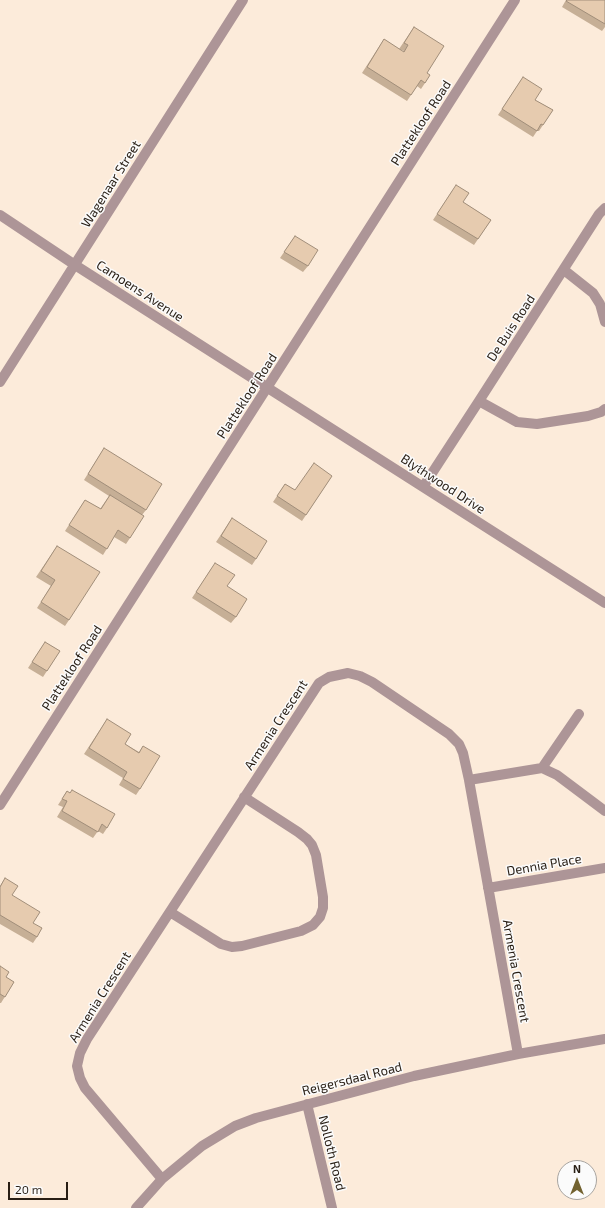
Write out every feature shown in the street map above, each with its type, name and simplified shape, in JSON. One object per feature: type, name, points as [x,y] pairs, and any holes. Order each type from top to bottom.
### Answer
[{"type":"street","name":"Wagenaar Street","points":[[0,382],[244,0]]},
{"type":"street","name":"Plattekloof Road","points":[[0,805],[515,0]]},
{"type":"street","name":"De Buis Road","points":[[423,487],[480,401],[599,214],[605,208]]},
{"type":"street","name":"Camoens Avenue","points":[[0,215],[268,388]]},
{"type":"street","points":[[564,270],[593,293],[600,304],[605,322]]},
{"type":"street","name":"Blythwood Drive","points":[[268,388],[605,603]]},
{"type":"street","points":[[480,401],[517,422],[537,424],[588,416],[601,412],[605,409]]},
{"type":"street","name":"Armenia Crescent","points":[[162,1179],[85,1088],[80,1078],[78,1066],[80,1053],[87,1039],[319,683],[329,677],[348,673],[360,676],[372,682],[448,734],[459,744],[463,753],[469,780],[518,1054]]},
{"type":"street","points":[[542,768],[579,714]]},
{"type":"street","points":[[469,780],[542,768],[557,775],[605,811]]},
{"type":"street","points":[[170,912],[221,944],[232,947],[242,946],[301,931],[313,924],[320,917],[323,908],[323,897],[316,855],[312,845],[298,832],[244,797]]},
{"type":"street","name":"Dennia Place","points":[[488,888],[605,868]]},
{"type":"street","name":"Reigersdaal Road","points":[[136,1208],[162,1179],[202,1146],[235,1126],[256,1118],[414,1076],[518,1054],[605,1039]]},
{"type":"street","name":"Nolloth Road","points":[[307,1104],[332,1208]]},
{"type":"building","points":[[605,0],[605,24],[566,1]]},
{"type":"building","points":[[414,27],[444,46],[427,73],[430,75],[425,83],[421,80],[411,95],[367,67],[384,39],[404,52],[408,45],[404,43]]},
{"type":"building","points":[[523,77],[542,89],[535,100],[553,110],[537,131],[502,109]]},
{"type":"building","points":[[456,185],[469,193],[463,202],[491,220],[478,239],[437,214]]},
{"type":"building","points":[[295,236],[318,250],[308,266],[284,252]]},
{"type":"building","points":[[104,448],[162,484],[146,510],[88,474]]},
{"type":"building","points":[[314,463],[332,476],[306,515],[277,496],[285,484],[295,490]]},
{"type":"building","points":[[110,495],[144,516],[130,538],[118,530],[107,549],[69,525],[85,500],[101,509]]},
{"type":"building","points":[[232,518],[267,541],[256,559],[221,536]]},
{"type":"building","points":[[57,546],[100,572],[69,620],[41,602],[55,580],[41,571]]},
{"type":"building","points":[[215,563],[235,575],[227,586],[247,599],[236,617],[196,592]]},
{"type":"building","points":[[45,642],[60,651],[47,671],[32,662]]},
{"type":"building","points":[[107,719],[131,734],[125,744],[139,753],[143,746],[160,756],[140,789],[123,779],[127,772],[89,748]]},
{"type":"building","points":[[72,790],[115,814],[107,828],[102,824],[98,832],[62,811],[67,801],[62,799],[67,791],[70,793]]},
{"type":"building","points":[[5,878],[18,886],[12,895],[40,912],[33,923],[42,928],[37,937],[0,915],[0,887]]},
{"type":"building","points":[[0,966],[9,972],[6,977],[14,982],[5,997],[0,994]]}]
